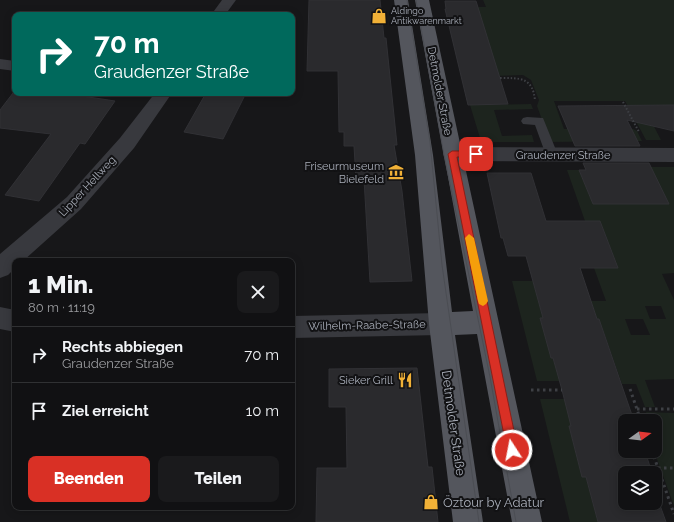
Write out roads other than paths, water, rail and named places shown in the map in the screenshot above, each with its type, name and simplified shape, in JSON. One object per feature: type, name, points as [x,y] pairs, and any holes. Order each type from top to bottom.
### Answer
[{"type":"main road","name":"Detmolder Straße","points":[[401,0],[424,154],[441,324],[468,522]]},
{"type":"main road","name":"Detmolder Straße","points":[[422,0],[527,522]]},
{"type":"main road","points":[[441,324],[487,322]]},
{"type":"street","points":[[220,12],[229,0]]},
{"type":"street","points":[[0,64],[12,66]]},
{"type":"street","name":"Lipper Hellweg","points":[[0,268],[74,203],[127,143],[162,96]]},
{"type":"street","name":"Graudenzer Straße","points":[[452,154],[674,155]]},
{"type":"street","points":[[0,318],[12,320]]},
{"type":"street","name":"Wilhelm-Raabe-Straße","points":[[295,326],[441,324]]},
{"type":"lane","points":[[533,121],[552,155]]},
{"type":"tram line","points":[[407,0],[430,142],[442,265],[479,522]]},
{"type":"tram line","points":[[416,0],[444,155],[490,377],[516,522]]},
{"type":"place","name":"Aldingo Antikwarenmarkt","points":[[379,16]]},
{"type":"place","name":"Friseurmuseum Bielefeld","points":[[396,172]]},
{"type":"place","name":"Sieker Grill","points":[[405,380]]},
{"type":"place","name":"Öztour by Adatur","points":[[431,502]]}]
